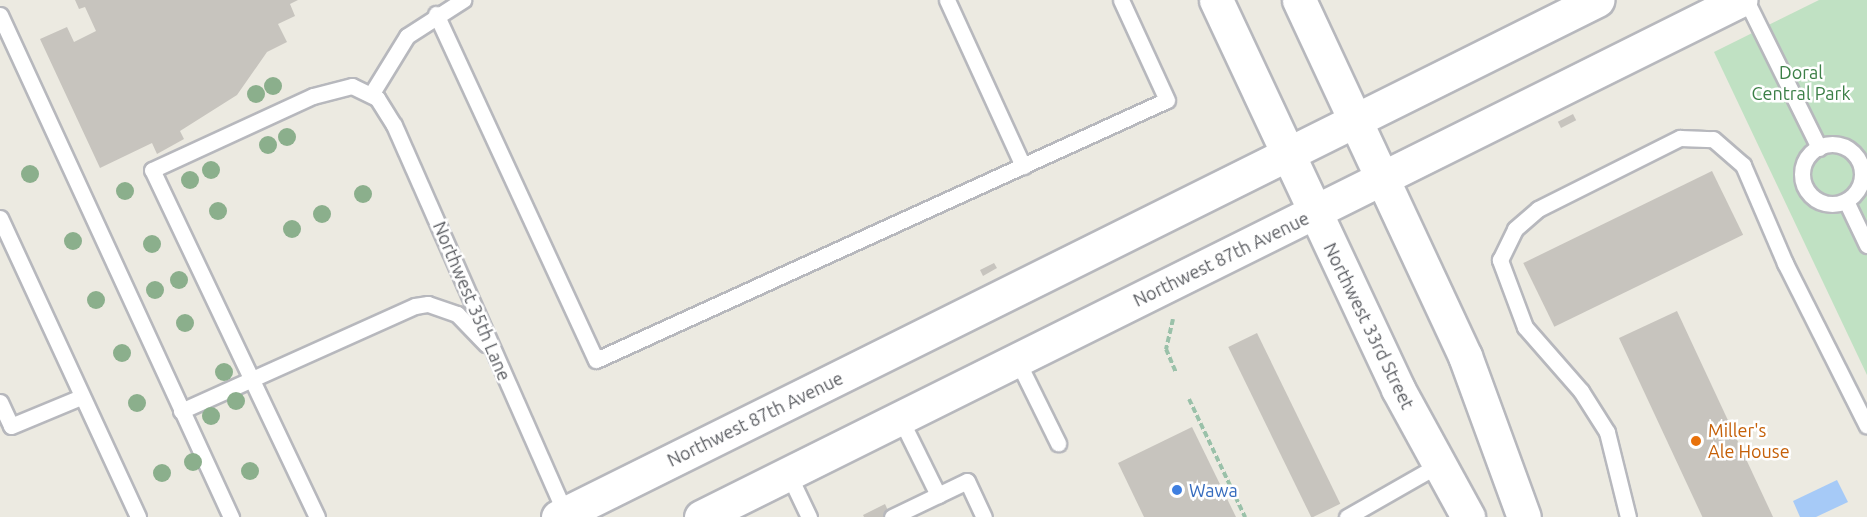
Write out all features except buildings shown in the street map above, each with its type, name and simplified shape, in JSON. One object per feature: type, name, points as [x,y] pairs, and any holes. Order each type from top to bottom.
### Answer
[{"type":"main road","name":"Northwest 33rd Street","points":[[1216,0],[1314,213],[1438,465],[1468,517]]},
{"type":"main road","points":[[1299,0],[1476,382],[1524,517]]},
{"type":"main road","name":"Northwest 87th Avenue","points":[[562,515],[1597,0]]},
{"type":"main road","name":"Northwest 87th Avenue","points":[[701,517],[1740,0]]},
{"type":"lane","points":[[317,517],[152,170],[292,105],[343,87],[372,93],[407,36],[436,14],[464,0]]},
{"type":"lane","points":[[947,0],[1023,166]]},
{"type":"lane","points":[[436,14],[596,360],[1167,100],[1121,0]]},
{"type":"lane","points":[[1746,0],[1819,148]]},
{"type":"lane","points":[[0,15],[231,517]]},
{"type":"lane","name":"Northwest 35th Lane","points":[[372,93],[394,125],[473,298],[490,348],[562,515]]},
{"type":"lane","points":[[1628,517],[1607,432],[1581,391],[1525,327],[1500,260],[1515,229],[1538,209],[1680,138],[1713,139],[1743,165],[1785,263],[1867,426]]},
{"type":"lane","points":[[1843,146],[1858,159],[1862,177],[1846,201],[1827,204],[1805,186],[1804,166],[1819,148],[1843,146]]},
{"type":"lane","points":[[1846,201],[1867,245]]},
{"type":"lane","points":[[0,218],[138,517]]},
{"type":"lane","points":[[181,411],[392,315],[428,304],[440,306],[457,314],[490,348]]},
{"type":"lane","points":[[1017,360],[1058,443]]},
{"type":"lane","points":[[0,402],[11,426],[81,397]]},
{"type":"lane","points":[[900,417],[938,495]]},
{"type":"lane","points":[[1347,517],[1438,465]]},
{"type":"lane","points":[[788,473],[809,517]]},
{"type":"lane","points":[[892,517],[967,480],[984,517]]},
{"type":"path","points":[[1173,319],[1166,349],[1176,372]]},
{"type":"path","points":[[1189,399],[1245,517]]},
{"type":"green space","name":"Doral Central Park","points":[[1819,0],[1867,0],[1867,375],[1714,52]]},
{"type":"water","points":[[1837,480],[1848,502],[1816,517],[1800,517],[1793,501]]},
{"type":"place","name":"Miller's Ale House","points":[[1696,441]]},
{"type":"place","name":"Wawa","points":[[1177,490]]}]
